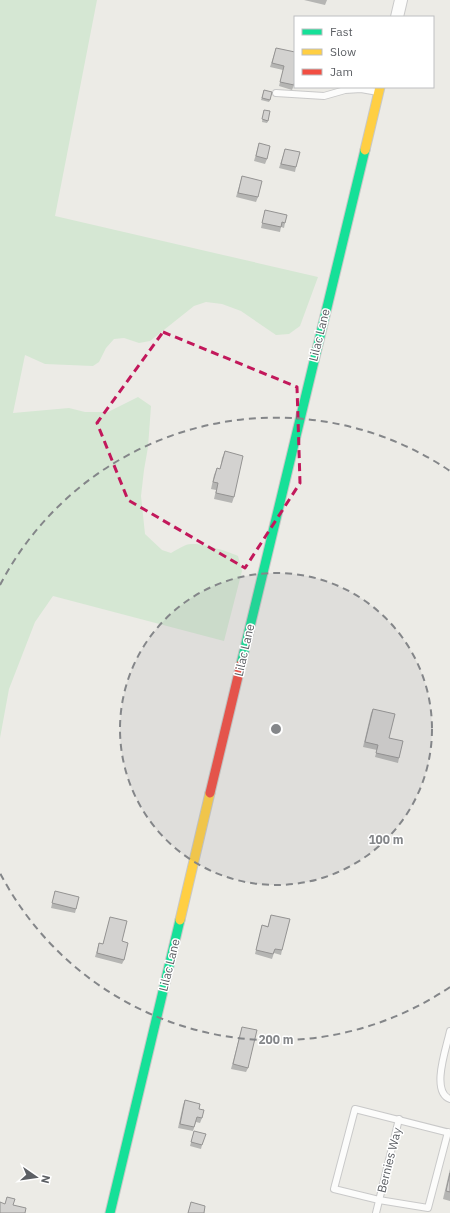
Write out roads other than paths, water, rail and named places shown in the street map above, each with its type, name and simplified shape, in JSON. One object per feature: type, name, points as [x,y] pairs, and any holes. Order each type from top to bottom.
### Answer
[{"type":"street","points":[[397,16],[401,0]]},
{"type":"street","name":"Lilac Lane","points":[[110,1213],[302,402],[379,90]]},
{"type":"lane","points":[[276,93],[324,96],[345,90],[379,90]]},
{"type":"lane","points":[[450,1031],[440,1072],[440,1088],[446,1098],[450,1099]]},
{"type":"lane","name":"Bernies Way","points":[[355,1110],[399,1119],[449,1132],[428,1208],[380,1200],[334,1189],[355,1110]]},
{"type":"lane","name":"Bernies Way","points":[[376,1213],[399,1119]]}]
